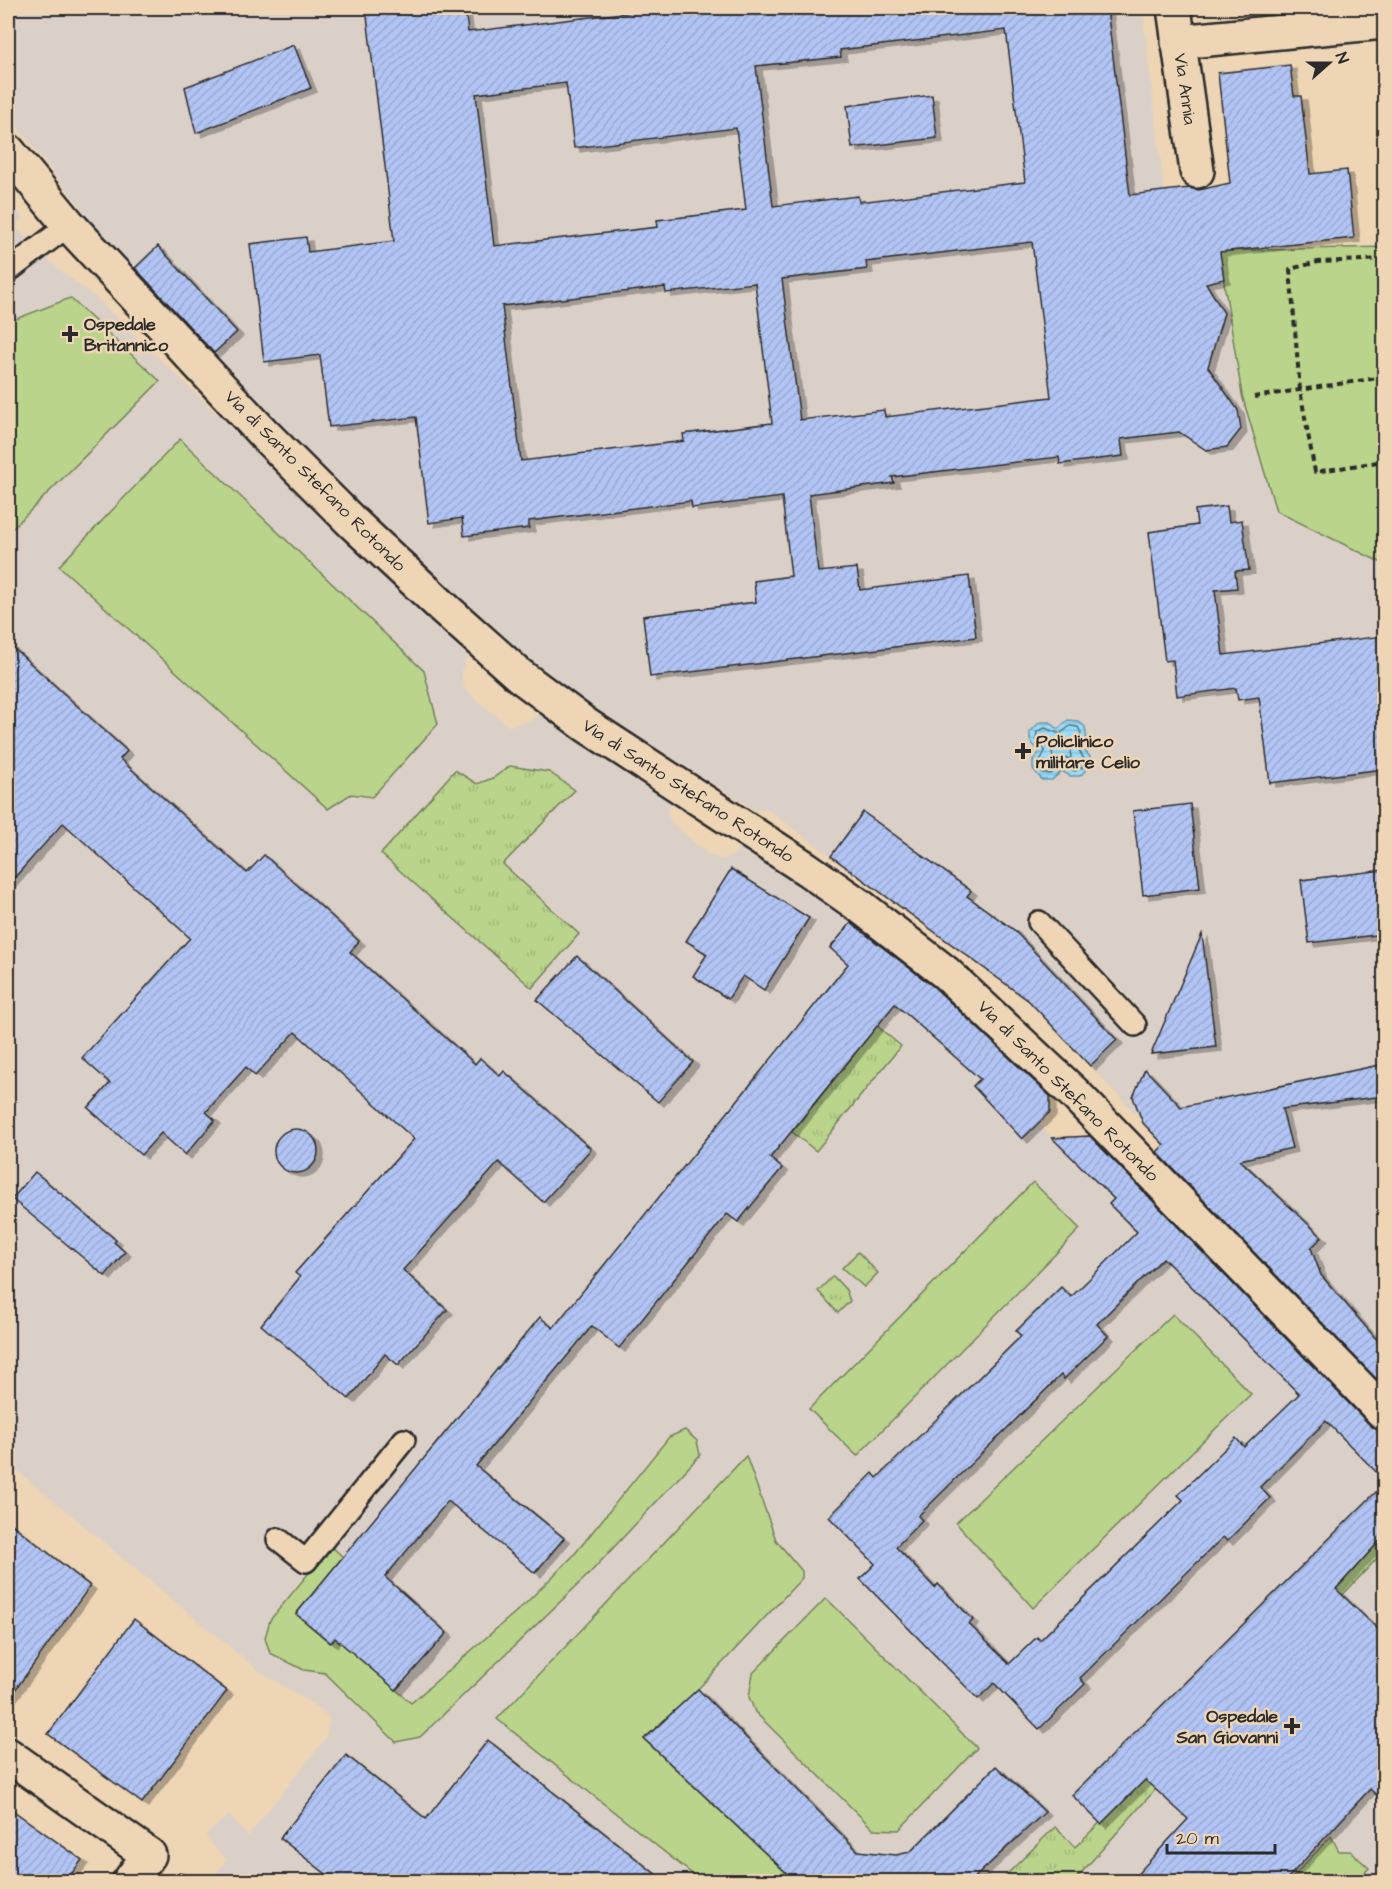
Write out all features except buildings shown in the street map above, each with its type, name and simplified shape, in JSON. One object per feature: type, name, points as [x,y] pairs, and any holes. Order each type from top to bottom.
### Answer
[{"type":"street","name":"Via Annia","points":[[1174,8],[1197,171]]},
{"type":"street","points":[[1178,42],[1384,22]]},
{"type":"street","name":"Via di Santo Stefano Rotondo","points":[[8,151],[69,225],[323,494],[519,675],[598,734],[712,805],[860,906],[946,973],[985,1007],[1074,1093],[1384,1413]]},
{"type":"street","points":[[8,1755],[161,1865],[129,1881]]},
{"type":"lane","points":[[8,271],[69,225]]},
{"type":"lane","points":[[1040,922],[1135,1025]]},
{"type":"lane","points":[[278,1539],[306,1561],[404,1440]]},
{"type":"path","points":[[1384,259],[1318,262],[1290,269],[1300,390],[1315,472],[1384,461]]},
{"type":"path","points":[[1254,397],[1384,377]]},
{"type":"path","points":[[161,1865],[206,1881]]},
{"type":"shaded area","name":"Policlinico militare Celio","points":[[8,8],[1142,8],[1164,190],[1188,188],[1219,251],[1242,395],[1276,511],[1384,564],[1384,1388],[1197,1179],[1029,1001],[765,808],[756,811],[574,696],[382,535],[131,272],[8,115]]},
{"type":"shaded area","points":[[8,198],[23,218],[15,227],[61,271],[95,297],[468,654],[461,672],[464,687],[475,699],[509,726],[531,721],[540,712],[673,799],[667,811],[670,822],[712,857],[723,859],[735,854],[741,842],[854,920],[1050,1096],[1039,1123],[1063,1149],[1075,1137],[1092,1136],[1384,1434],[1384,1881],[210,1881],[227,1860],[213,1846],[206,1834],[229,1816],[248,1836],[326,1738],[329,1718],[320,1709],[259,1671],[8,1463]]},
{"type":"green space","points":[[1384,247],[1384,564],[1276,511],[1242,395],[1219,251]]},
{"type":"green space","name":"Ospedale Britannico","points":[[70,298],[160,381],[8,533],[8,322]]},
{"type":"green space","points":[[180,439],[424,671],[438,724],[372,797],[351,794],[328,809],[59,566]]},
{"type":"green space","points":[[510,766],[549,772],[575,790],[503,864],[579,934],[532,988],[381,854],[455,770],[477,784],[493,778]]},
{"type":"green space","points":[[877,1026],[901,1046],[816,1151],[792,1132]]},
{"type":"green space","points":[[1033,1182],[1080,1229],[857,1456],[809,1409]]},
{"type":"green space","points":[[858,1252],[878,1273],[864,1287],[842,1268]]},
{"type":"green space","points":[[833,1276],[846,1290],[850,1301],[838,1313],[818,1291]]},
{"type":"green space","points":[[1173,1314],[1251,1394],[1033,1608],[956,1523]]},
{"type":"green space","points":[[685,1430],[697,1441],[700,1455],[588,1575],[420,1737],[396,1742],[325,1673],[304,1670],[270,1653],[265,1638],[270,1620],[331,1546],[343,1557],[296,1614],[330,1643],[336,1637],[411,1703],[526,1603],[573,1556],[669,1437]]},
{"type":"green space","points":[[746,1456],[776,1540],[802,1571],[802,1578],[698,1689],[644,1739],[795,1881],[701,1881],[497,1719]]},
{"type":"green space","points":[[1384,1536],[1384,1551],[1325,1614],[1319,1608]]},
{"type":"green space","points":[[826,1598],[977,1748],[899,1830],[873,1829],[755,1712],[749,1697],[753,1673]]},
{"type":"green space","points":[[1299,1628],[1074,1881],[999,1882],[1055,1827],[1075,1847]]},
{"type":"green space","points":[[1331,1836],[1339,1851],[1350,1851],[1369,1868],[1357,1881],[1289,1881]]},
{"type":"water","points":[[1068,720],[1078,721],[1085,727],[1087,741],[1082,747],[1090,757],[1090,766],[1080,776],[1070,776],[1062,771],[1052,780],[1042,780],[1033,769],[1033,760],[1040,752],[1030,741],[1030,732],[1040,722],[1050,722],[1058,729]]},
{"type":"place","name":"Ospedale Britannico","points":[[70,334]]},
{"type":"place","name":"Policlinico militare Celio","points":[[1023,751]]},
{"type":"place","name":"Ospedale San Giovanni","points":[[1292,1726]]}]
